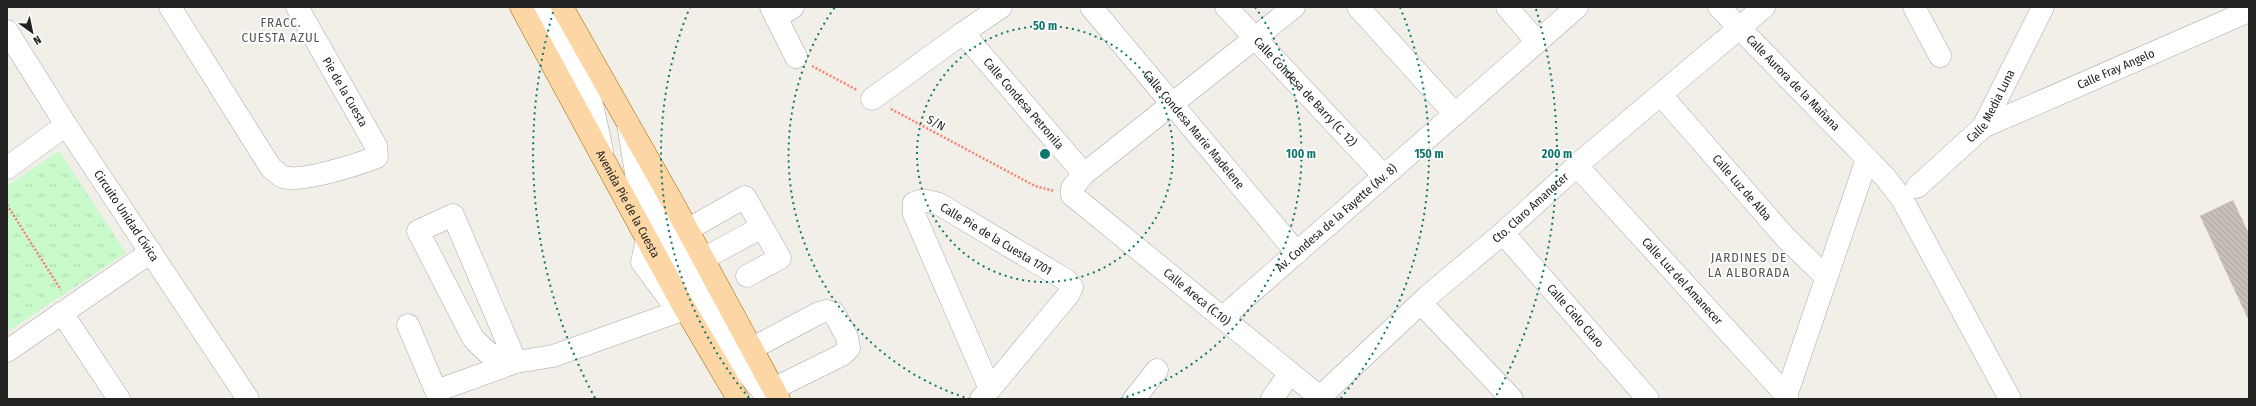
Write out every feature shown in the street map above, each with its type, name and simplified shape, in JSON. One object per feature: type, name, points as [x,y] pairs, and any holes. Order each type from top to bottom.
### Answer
[{"type":"main road","name":"Avenida Pie de la Cuesta","points":[[521,7],[647,240],[738,399]]},
{"type":"main road","points":[[562,7],[687,230],[774,396]]},
{"type":"street","name":"Pie de la Cuesta","points":[[170,7],[270,168],[284,177],[306,177],[360,164],[378,157],[376,146],[297,7]]},
{"type":"street","points":[[542,7],[588,86],[604,161]]},
{"type":"street","points":[[872,99],[962,33],[1001,7]]},
{"type":"street","name":"Calle Condesa Marie Madelene","points":[[1091,7],[1297,253]]},
{"type":"street","name":"Calle Condesa de Barry (C. 12)","points":[[1226,7],[1254,39],[1384,176]]},
{"type":"street","points":[[1072,195],[1072,188],[1084,174],[1294,7]]},
{"type":"street","points":[[1358,7],[1455,114]]},
{"type":"street","points":[[1507,7],[1537,42]]},
{"type":"street","name":"Av. Condesa de la Fayette (Av. 8)","points":[[1222,318],[1576,7]]},
{"type":"street","name":"Calle Aurora de la Mañana","points":[[1719,7],[1885,177],[1902,199],[2010,399]]},
{"type":"street","name":"Cto. Claro Amanecer","points":[[1321,398],[1421,303],[1503,233],[1577,166],[1740,29],[1764,7]]},
{"type":"street","points":[[1914,7],[1940,56]]},
{"type":"street","name":"Calle Media Luna","points":[[1917,187],[1983,127],[2043,7]]},
{"type":"street","points":[[780,11],[796,57]]},
{"type":"street","name":"Calle Fray Angelo","points":[[1983,127],[2249,11]]},
{"type":"street","name":"Circuito Unidad Cívica","points":[[7,31],[66,125],[248,399]]},
{"type":"street","name":"Calle Condesa Petronila","points":[[962,33],[1084,174]]},
{"type":"street","name":"Calle Luz de Alba","points":[[1661,95],[1786,238],[1826,277]]},
{"type":"street","points":[[628,123],[636,179],[738,362],[774,396],[842,355],[849,348],[848,337],[834,313],[826,311],[819,313],[751,350]]},
{"type":"street","points":[[7,168],[66,125]]},
{"type":"street","points":[[1786,397],[1867,160]]},
{"type":"street","name":"Calle Luz del Amanecer","points":[[1577,166],[1786,397]]},
{"type":"street","name":"Calle Areca (C.10)","points":[[1072,195],[1289,374],[1321,398]]},
{"type":"street","points":[[687,230],[745,197],[780,258],[747,276]]},
{"type":"street","name":"Calle Pie de la Cuesta 1701","points":[[918,201],[939,204],[1066,280],[1072,287],[1069,294],[986,394],[914,214],[914,203],[918,201]]},
{"type":"street","points":[[453,215],[516,362],[488,353],[473,338],[418,231],[453,215]]},
{"type":"street","points":[[702,259],[762,227]]},
{"type":"street","name":"Calle Cielo Claro","points":[[1503,233],[1648,399]]},
{"type":"street","points":[[7,352],[151,252]]},
{"type":"street","points":[[1421,303],[1512,399]]},
{"type":"street","points":[[408,325],[436,391],[516,362],[553,356],[683,305]]},
{"type":"street","points":[[67,310],[119,399]]},
{"type":"street","points":[[1134,399],[1157,370]]},
{"type":"street","points":[[1272,399],[1289,374]]},
{"type":"path","name":"S/N","points":[[796,57],[1035,186],[1072,195]]},
{"type":"path","points":[[7,205],[67,310]]},
{"type":"green space","points":[[59,151],[126,253],[7,332],[7,186]]},
{"type":"building","points":[[2233,200],[2249,234],[2249,321],[2200,216]]},
{"type":"district","name":"FRACC. CUESTA AZUL","points":[[281,30]]},
{"type":"district","name":"JARDINES DE LA ALBORADA","points":[[1749,264]]}]
